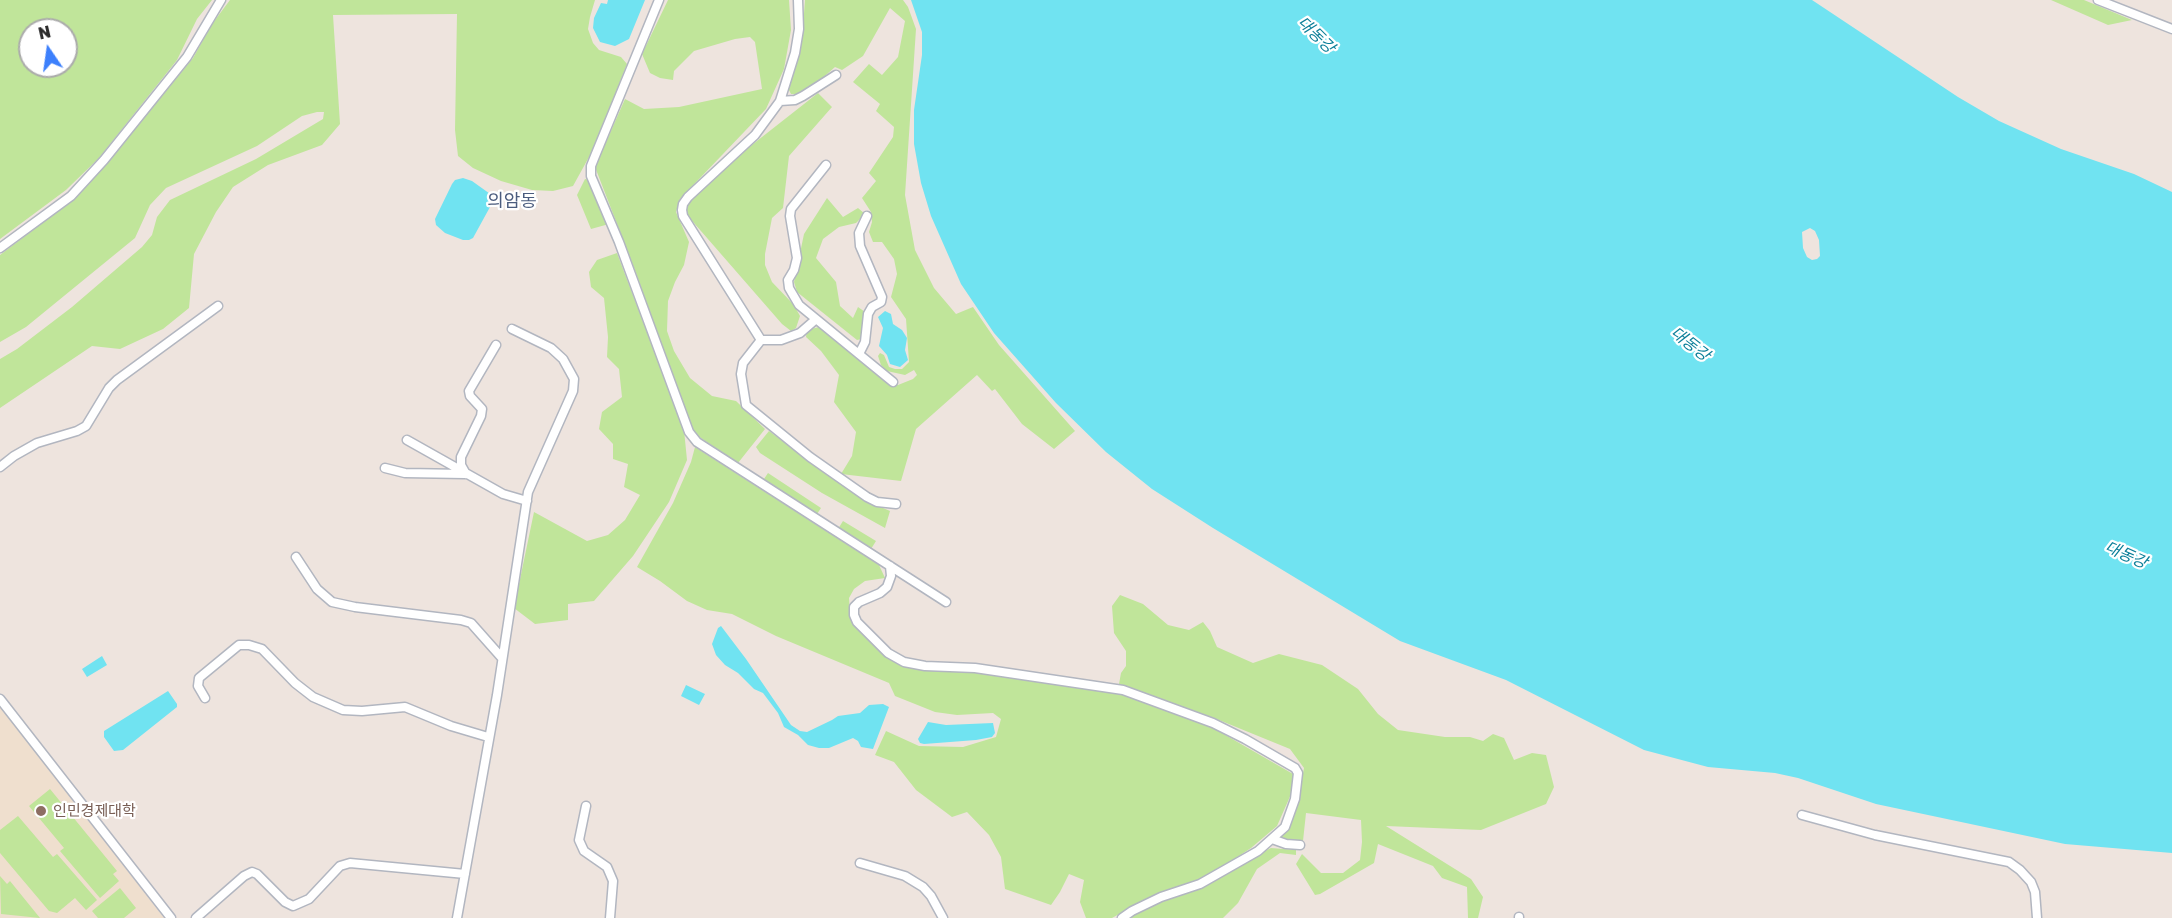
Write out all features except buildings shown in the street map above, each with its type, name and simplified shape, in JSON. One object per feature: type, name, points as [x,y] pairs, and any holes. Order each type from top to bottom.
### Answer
[{"type":"street","points":[[0,248],[70,196],[104,160],[187,57],[221,0]]},
{"type":"street","points":[[659,0],[591,166],[591,176],[619,242],[689,432],[697,442],[946,602]]},
{"type":"street","points":[[761,340],[683,216],[682,210],[688,197],[755,135],[780,101],[795,53],[799,29],[798,0]]},
{"type":"street","points":[[2098,0],[2172,29]]},
{"type":"street","points":[[780,101],[795,100],[836,75]]},
{"type":"street","points":[[826,165],[791,209],[797,258],[788,280],[789,288],[799,304],[816,320],[893,382]]},
{"type":"street","points":[[859,354],[865,342],[868,314],[872,307],[881,302],[882,297],[860,246],[859,233],[867,216]]},
{"type":"street","points":[[0,467],[37,443],[86,426],[109,388],[117,380],[218,306]]},
{"type":"street","points":[[761,340],[788,338],[800,333],[816,320]]},
{"type":"street","points":[[457,918],[527,501],[532,479],[573,391],[574,379],[567,365],[551,348],[512,328]]},
{"type":"street","points":[[761,340],[743,363],[741,374],[746,405],[810,457],[867,498],[877,502],[896,504]]},
{"type":"street","points":[[465,474],[460,465],[461,457],[481,416],[482,409],[470,396],[469,391],[496,345]]},
{"type":"street","points":[[407,440],[503,494],[527,501]]},
{"type":"street","points":[[385,468],[405,473],[465,474]]},
{"type":"street","points":[[296,557],[317,590],[332,602],[471,623],[502,658]]},
{"type":"street","points":[[890,566],[891,576],[887,587],[880,593],[859,602],[854,607],[854,615],[857,622],[888,653],[904,662],[925,666],[975,668],[1123,690],[1172,710],[1213,723],[1255,744],[1294,768],[1298,773],[1295,799],[1285,827],[1258,851],[1200,884],[1161,897],[1122,918]]},
{"type":"street","points":[[205,699],[198,686],[198,678],[239,645],[249,645],[262,649],[295,683],[313,697],[343,710],[362,711],[405,706],[451,726],[488,737]]},
{"type":"street","points":[[0,699],[171,918]]},
{"type":"street","points":[[586,806],[579,840],[584,851],[607,867],[613,881],[610,918]]},
{"type":"street","points":[[1802,815],[1875,835],[2009,862],[2031,882],[2035,892],[2037,918]]},
{"type":"street","points":[[1272,839],[1286,844],[1300,845]]},
{"type":"street","points":[[860,863],[905,876],[923,887],[932,896],[943,918]]},
{"type":"street","points":[[196,918],[244,876],[252,872],[257,874],[285,903],[293,906],[309,899],[340,866],[350,864],[465,874]]},
{"type":"shaded area","name":"인민경제대학","points":[[0,704],[164,918],[0,918]]},
{"type":"green space","points":[[0,0],[212,0],[197,19],[177,60],[99,158],[66,190],[0,239]]},
{"type":"green space","points":[[230,0],[595,0],[588,29],[593,43],[599,50],[621,57],[627,64],[594,148],[573,186],[553,191],[532,190],[501,181],[473,168],[458,156],[455,130],[457,14],[333,15],[340,124],[322,145],[268,165],[233,187],[216,212],[194,254],[189,308],[163,329],[120,349],[92,346],[0,408],[0,359],[17,349],[72,307],[142,247],[152,235],[157,217],[170,200],[256,159],[323,119],[324,112],[302,116],[257,146],[166,188],[150,205],[135,238],[26,327],[0,342],[0,255],[74,199],[108,162],[193,58],[212,24]]},
{"type":"green space","points":[[668,0],[789,0],[791,30],[784,69],[766,109],[680,199],[676,212],[689,242],[684,265],[668,301],[667,331],[674,351],[690,378],[712,396],[736,401],[765,429],[738,463],[692,432],[636,273],[595,167],[625,99],[644,109],[679,107],[762,89],[755,42],[750,37],[694,51],[674,71],[673,80],[660,78],[650,73],[642,54]]},
{"type":"green space","points":[[805,0],[903,0],[908,7],[916,29],[905,195],[915,250],[934,288],[956,314],[973,307],[999,345],[1075,431],[1054,449],[1022,424],[995,389],[992,391],[977,375],[916,429],[901,481],[841,474],[852,456],[856,432],[834,402],[839,375],[821,351],[806,337],[807,330],[819,327],[890,385],[898,385],[917,375],[914,370],[905,375],[887,371],[881,365],[878,356],[880,353],[884,355],[889,367],[895,369],[902,369],[909,362],[906,319],[891,297],[897,274],[894,259],[882,242],[873,242],[869,232],[872,222],[871,212],[862,198],[876,181],[869,173],[893,137],[894,127],[876,111],[880,104],[853,82],[869,64],[882,75],[898,57],[905,21],[890,8],[863,56],[842,70],[835,67],[817,83],[799,94],[791,94],[788,88],[802,40]]},
{"type":"green space","points":[[2051,0],[2084,0],[2132,20],[2108,25]]},
{"type":"green space","points":[[818,93],[832,107],[789,156],[783,208],[772,218],[765,254],[765,265],[772,282],[794,305],[800,316],[796,328],[791,331],[782,324],[687,215],[687,206],[748,148]]},
{"type":"green space","points":[[585,179],[589,180],[609,224],[591,229],[577,195]]},
{"type":"green space","points":[[827,198],[843,217],[858,208],[865,214],[856,223],[839,227],[823,239],[816,258],[836,282],[840,306],[853,318],[858,307],[865,312],[862,339],[857,340],[797,292],[794,282],[804,234]]},
{"type":"green space","points":[[617,253],[684,430],[687,460],[669,502],[633,556],[594,601],[568,604],[568,620],[535,624],[514,608],[534,512],[587,541],[608,535],[625,520],[640,495],[624,487],[628,464],[613,459],[613,444],[599,429],[602,412],[622,397],[619,369],[607,357],[608,337],[604,298],[591,287],[589,272],[597,260]]},
{"type":"green space","points":[[769,431],[835,480],[869,502],[890,511],[885,528],[822,493],[760,453],[756,447]]},
{"type":"green space","points":[[695,447],[879,565],[885,578],[865,581],[854,589],[849,598],[850,613],[856,628],[890,658],[910,668],[975,671],[1123,694],[1215,729],[1293,774],[1292,792],[1277,826],[1251,848],[1199,880],[1154,895],[1112,918],[1086,918],[1080,902],[1084,880],[1069,874],[1051,905],[1005,889],[1001,857],[989,835],[967,812],[952,817],[916,790],[894,762],[875,755],[886,731],[919,746],[963,747],[996,737],[1001,719],[993,713],[957,715],[935,712],[895,696],[889,683],[776,636],[732,614],[707,610],[687,601],[637,567],[673,503]]},
{"type":"green space","points":[[768,473],[821,508],[817,514],[764,479]]},
{"type":"green space","points":[[843,521],[876,541],[871,549],[838,529]]},
{"type":"green space","points":[[1120,595],[1143,604],[1168,625],[1189,630],[1203,622],[1217,647],[1253,663],[1279,654],[1322,665],[1358,689],[1378,714],[1398,730],[1445,737],[1470,737],[1483,741],[1493,734],[1504,738],[1514,760],[1532,753],[1546,755],[1554,787],[1546,804],[1481,830],[1386,826],[1471,879],[1483,897],[1478,918],[1468,918],[1467,887],[1442,878],[1433,866],[1378,844],[1374,863],[1315,895],[1296,864],[1302,854],[1321,873],[1343,873],[1360,860],[1361,820],[1306,813],[1303,841],[1293,842],[1280,836],[1298,799],[1304,768],[1290,749],[1214,718],[1119,684],[1121,673],[1126,666],[1126,651],[1114,633],[1112,606]]},
{"type":"green space","points":[[50,789],[117,871],[113,874],[119,881],[100,898],[60,851],[64,848],[29,806]]},
{"type":"green space","points":[[18,816],[53,857],[57,854],[97,900],[86,910],[75,898],[57,913],[49,911],[0,853],[0,830]]},
{"type":"green space","points":[[1271,848],[1296,850],[1296,855],[1280,853],[1257,869],[1238,903],[1223,918],[1126,918]]},
{"type":"green space","points":[[0,876],[7,884],[10,881],[40,918],[1,914]]},
{"type":"green space","points":[[120,888],[136,908],[124,918],[98,918],[92,911]]},
{"type":"water","points":[[608,0],[645,0],[629,39],[615,46],[600,42],[593,28],[594,18],[601,3],[607,4]]},
{"type":"water","name":"대동강","points":[[911,0],[1812,0],[1958,97],[1999,121],[2061,149],[2134,174],[2172,192],[2172,853],[2065,844],[1876,804],[1798,778],[1775,773],[1708,767],[1644,750],[1506,680],[1400,641],[1152,489],[1106,452],[1056,403],[994,333],[961,284],[931,216],[921,183],[914,144],[914,110],[922,55],[922,32]],"holes":[[[1810,228],[1815,231],[1819,240],[1820,256],[1812,260],[1807,257],[1803,248],[1802,232]]]},
{"type":"water","points":[[463,178],[472,181],[493,196],[490,207],[473,238],[469,240],[445,233],[436,225],[435,219],[452,184],[455,180]]},
{"type":"water","points":[[885,311],[891,314],[893,324],[902,330],[907,338],[905,350],[908,360],[900,367],[890,364],[887,355],[879,346],[883,328],[878,317]]},
{"type":"water","points":[[721,626],[791,725],[800,731],[807,732],[838,716],[860,713],[869,705],[883,704],[889,707],[873,749],[861,747],[853,738],[829,748],[819,748],[808,745],[798,735],[784,727],[778,713],[763,693],[754,689],[716,655],[712,644]]},
{"type":"water","points":[[102,656],[107,665],[87,677],[82,669]]},
{"type":"water","points":[[686,685],[705,694],[699,705],[681,696]]},
{"type":"water","points":[[168,691],[177,707],[123,750],[114,751],[104,737],[104,731]]},
{"type":"water","points":[[928,722],[946,725],[993,723],[995,733],[992,737],[976,740],[920,743],[918,739]]},
{"type":"place","name":"인민경제대학","points":[[41,811]]},
{"type":"district","name":"의암동","points":[[512,201]]}]
